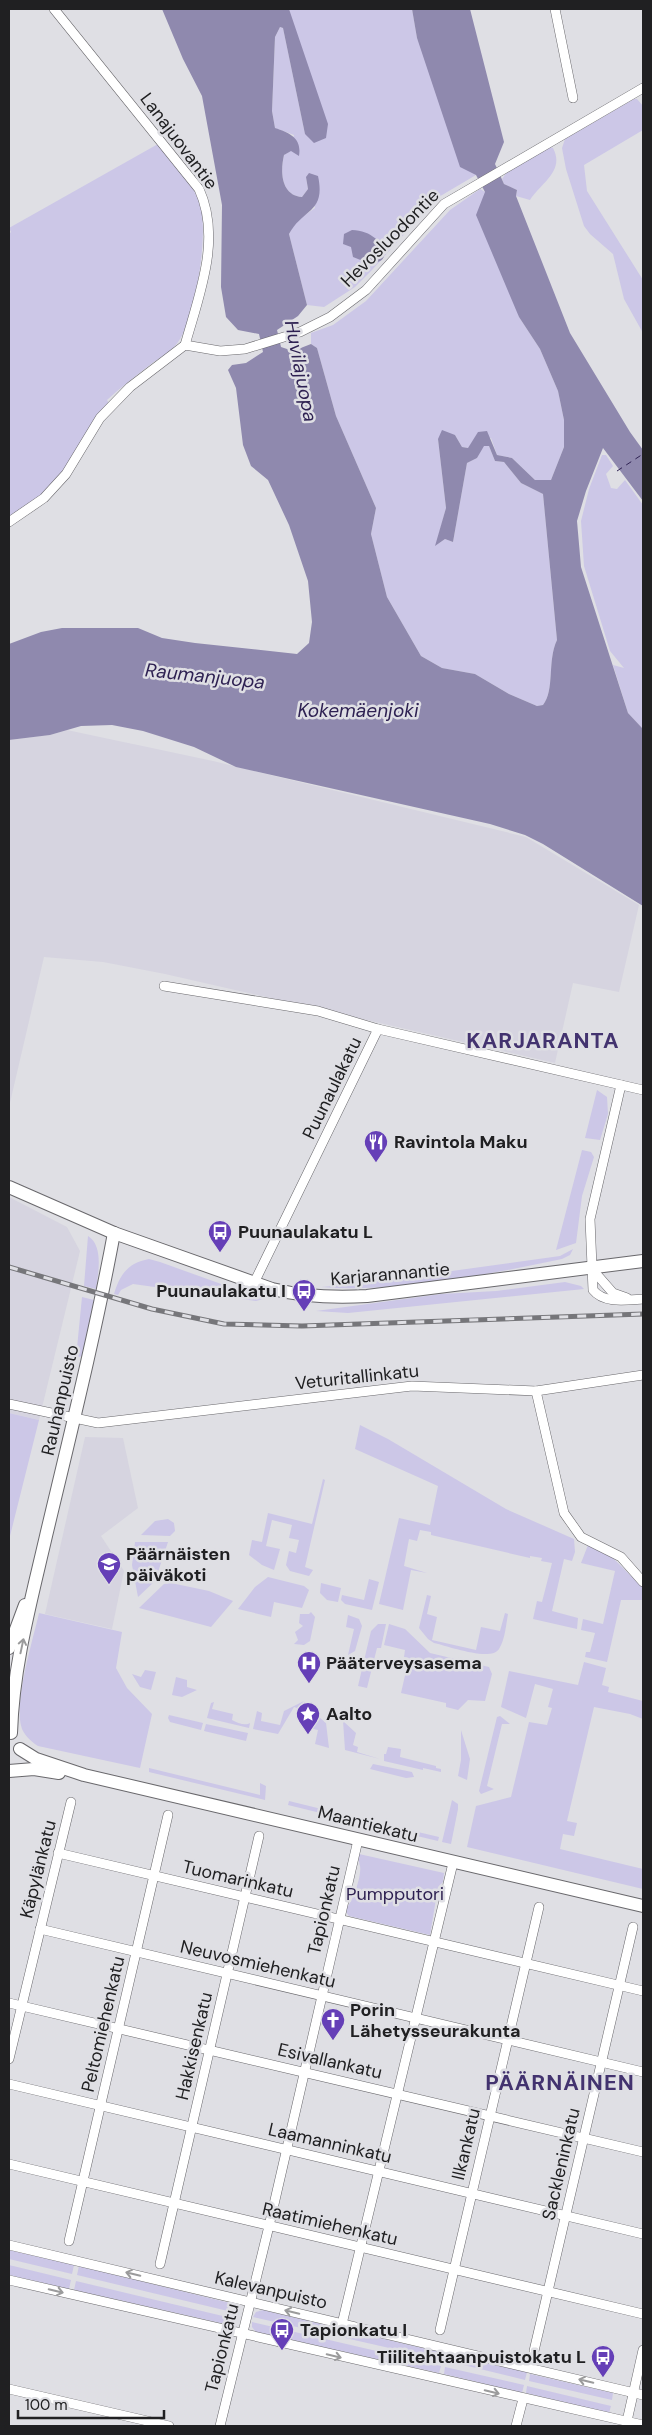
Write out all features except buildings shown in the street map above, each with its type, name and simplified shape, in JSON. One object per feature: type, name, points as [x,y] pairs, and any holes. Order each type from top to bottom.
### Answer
[{"type":"main road","name":"Karjarannantie","points":[[9,1186],[114,1233],[254,1283],[297,1295],[329,1299],[367,1296],[643,1261]]},
{"type":"main road","name":"Rauhanpuisto","points":[[10,1732],[14,1687],[37,1574],[103,1295],[114,1233]]},
{"type":"main road","name":"Rauhanpuisto","points":[[9,1648],[37,1574]]},
{"type":"main road","points":[[9,1771],[16,1764],[20,1750],[17,1741],[10,1732]]},
{"type":"main road","name":"Maantiekatu","points":[[20,1750],[36,1759],[84,1775],[643,1906]]},
{"type":"main road","name":"Maantiekatu","points":[[9,1771],[34,1769],[84,1775]]},
{"type":"street","name":"Lanajuovantie","points":[[54,9],[199,189],[206,204],[209,221],[208,252],[185,345]]},
{"type":"street","points":[[555,9],[573,98]]},
{"type":"street","name":"Hevosluodontie","points":[[185,345],[220,351],[245,349],[300,332],[330,317],[366,290],[444,204],[506,166],[643,88]]},
{"type":"street","points":[[9,522],[44,498],[66,474],[100,418],[130,388],[185,345]]},
{"type":"street","points":[[164,986],[318,1011],[378,1029]]},
{"type":"street","name":"Puunaulakatu","points":[[254,1283],[378,1029],[643,1090]]},
{"type":"street","points":[[621,1085],[592,1205],[590,1233],[593,1290],[598,1296],[605,1299],[637,1300]]},
{"type":"street","name":"Veturitallinkatu","points":[[9,1404],[98,1423],[412,1386],[536,1391],[643,1375]]},
{"type":"street","points":[[536,1391],[564,1513],[581,1537],[621,1557],[643,1582]]},
{"type":"street","name":"Käpylänkatu","points":[[9,2059],[71,1802]]},
{"type":"street","name":"Peltomiehenkatu","points":[[69,2241],[168,1815]]},
{"type":"street","name":"Hakkisenkatu","points":[[160,2264],[259,1836]]},
{"type":"street","name":"Tapionkatu","points":[[220,2426],[269,2226],[358,1840]]},
{"type":"street","name":"Tuomarinkatu","points":[[58,1853],[643,1992]]},
{"type":"street","points":[[342,2324],[453,1863]]},
{"type":"street","name":"Ilkankatu","points":[[440,2330],[539,1907]]},
{"type":"street","name":"Sackleninkatu","points":[[534,2351],[633,1927]]},
{"type":"street","name":"Neuvosmiehenkatu","points":[[40,1929],[643,2072]]},
{"type":"street","name":"Esivallankatu","points":[[9,2003],[643,2152]]},
{"type":"street","name":"Laamanninkatu","points":[[9,2084],[643,2234]]},
{"type":"street","name":"Raatimiehenkatu","points":[[9,2164],[643,2314]]},
{"type":"street","name":"Kalevanpuisto","points":[[9,2245],[643,2395]]},
{"type":"street","points":[[9,2280],[242,2335],[643,2425]]},
{"type":"street","points":[[627,2422],[643,2350]]},
{"type":"street","points":[[9,2389],[169,2426]]},
{"type":"street","points":[[516,2426],[522,2399]]},
{"type":"shaded area","points":[[67,730],[213,761],[526,837],[639,905],[619,992],[573,983],[555,1063],[165,974],[103,962],[44,957],[9,1107],[9,740],[50,735]]},
{"type":"shaded area","points":[[9,1197],[67,1227],[80,1251],[39,1420],[9,1413]]},
{"type":"shaded area","points":[[85,1437],[123,1438],[138,1508],[101,1536],[124,1571],[112,1629],[45,1614]]},
{"type":"green space","points":[[289,9],[412,9],[417,38],[476,175],[437,198],[355,287],[324,307],[307,305],[289,234],[295,222],[315,208],[306,177],[308,189],[302,197],[290,192],[286,187],[282,175],[284,155],[290,151],[294,135],[275,128],[272,111],[275,37],[280,27],[283,28],[305,134],[294,29]]},
{"type":"green space","points":[[637,99],[643,106],[643,130],[584,165],[587,191],[643,280],[643,333],[624,299],[613,254],[590,234],[584,226],[566,169],[562,148],[565,139]]},
{"type":"green space","points":[[158,144],[192,187],[200,203],[203,234],[202,255],[195,298],[189,318],[182,335],[173,349],[151,364],[107,400],[111,407],[44,498],[9,522],[9,234],[11,232],[9,228]]},
{"type":"green space","points":[[550,147],[553,148],[556,156],[556,163],[550,176],[530,200],[516,196],[517,190],[504,184],[502,179],[509,169]]},
{"type":"green space","points":[[480,189],[485,192],[519,317],[540,349],[558,391],[564,420],[564,447],[551,480],[535,480],[512,458],[497,455],[491,438],[468,448],[462,447],[455,435],[438,439],[446,508],[436,545],[445,539],[453,542],[467,463],[477,458],[483,446],[489,446],[495,461],[504,462],[521,483],[543,494],[557,640],[552,657],[547,699],[543,705],[537,706],[509,694],[475,674],[442,668],[421,656],[387,597],[371,534],[376,508],[336,416],[317,348],[311,344],[311,333],[333,325],[366,301],[450,210]]},
{"type":"green space","points":[[602,455],[606,455],[613,466],[606,474],[611,488],[617,489],[625,480],[643,505],[643,729],[628,713],[613,665],[624,668],[610,651],[584,566],[581,521],[589,489]]},
{"type":"green space","points":[[597,1090],[607,1097],[608,1114],[600,1140],[585,1138]]},
{"type":"green space","points":[[582,1150],[591,1152],[594,1157],[582,1196],[576,1243],[556,1250]]},
{"type":"green space","points":[[88,1236],[96,1246],[98,1253],[99,1268],[96,1289],[84,1286]]},
{"type":"green space","points":[[573,1249],[570,1255],[562,1259],[442,1281],[381,1287],[321,1287],[358,1284],[560,1256]]},
{"type":"green space","points":[[149,1259],[263,1299],[256,1301],[133,1284],[121,1290],[118,1295],[114,1294],[126,1270],[136,1263]]},
{"type":"green space","points":[[565,1282],[581,1286],[584,1289],[348,1313],[316,1311],[441,1294],[496,1291]]},
{"type":"green space","points":[[82,1297],[94,1300],[82,1356],[76,1358]]},
{"type":"green space","points":[[9,1413],[39,1420],[9,1540]]},
{"type":"green space","points":[[360,1425],[388,1439],[506,1509],[574,1539],[575,1552],[572,1561],[564,1559],[552,1611],[578,1618],[577,1629],[533,1619],[537,1601],[542,1602],[552,1563],[541,1561],[542,1558],[530,1556],[530,1558],[431,1535],[431,1532],[420,1530],[417,1541],[409,1539],[404,1566],[427,1573],[411,1570],[403,1610],[379,1604],[399,1518],[430,1525],[438,1486],[355,1449]]},
{"type":"green space","points":[[323,1479],[325,1480],[305,1567],[313,1570],[309,1576],[290,1571],[286,1565],[289,1551],[296,1553],[299,1540],[289,1538],[292,1525],[272,1520],[266,1546],[280,1549],[274,1570],[262,1565],[249,1555],[252,1540],[262,1542],[268,1513],[312,1524]]},
{"type":"green space","points":[[168,1519],[174,1523],[175,1531],[170,1536],[141,1535],[155,1521]]},
{"type":"green space","points":[[135,1542],[168,1542],[155,1581],[138,1597],[132,1565]]},
{"type":"green space","points":[[588,1545],[610,1555],[643,1588],[643,1600],[621,1600],[607,1662],[585,1657],[586,1652],[590,1652],[595,1633],[581,1630],[583,1619],[603,1624],[615,1571],[581,1563]]},
{"type":"green space","points":[[268,1577],[304,1586],[309,1590],[302,1608],[274,1602],[271,1617],[238,1609],[255,1587]]},
{"type":"green space","points":[[369,1579],[379,1582],[372,1610],[345,1604],[341,1600],[342,1595],[364,1600]]},
{"type":"green space","points":[[171,1583],[209,1591],[233,1601],[211,1627],[139,1608],[164,1584]]},
{"type":"green space","points":[[321,1583],[341,1588],[338,1602],[327,1600],[320,1593]]},
{"type":"green space","points":[[427,1595],[431,1596],[427,1614],[437,1617],[432,1640],[476,1650],[481,1627],[500,1631],[505,1613],[508,1614],[504,1637],[499,1649],[494,1653],[479,1654],[434,1643],[428,1639],[419,1628]]},
{"type":"green space","points":[[311,1612],[315,1617],[310,1641],[304,1645],[294,1644],[298,1640],[295,1632],[303,1626],[299,1623],[300,1614],[309,1614]]},
{"type":"green space","points":[[39,1613],[122,1632],[116,1668],[127,1688],[152,1714],[140,1768],[38,1746],[23,1732],[20,1718],[22,1688]]},
{"type":"green space","points":[[348,1615],[359,1619],[362,1626],[355,1651],[348,1655],[354,1629],[346,1627]]},
{"type":"green space","points":[[378,1624],[386,1624],[381,1648],[377,1648],[367,1688],[358,1686],[371,1631]]},
{"type":"green space","points":[[389,1624],[405,1629],[430,1653],[489,1667],[492,1674],[485,1701],[468,1700],[458,1710],[446,1707],[446,1703],[401,1693],[409,1658],[404,1657],[405,1650],[384,1645]]},
{"type":"green space","points":[[584,1662],[606,1668],[602,1685],[609,1687],[608,1692],[643,1701],[643,1719],[630,1714],[594,1707],[567,1821],[577,1823],[574,1836],[563,1834],[560,1849],[643,1869],[643,1889],[467,1847],[476,1806],[511,1797],[529,1722],[547,1725],[552,1708],[548,1707],[553,1689],[535,1684],[526,1718],[501,1707],[509,1671],[578,1685]]},
{"type":"green space","points":[[145,1670],[156,1672],[151,1690],[140,1687],[132,1674],[141,1677]]},
{"type":"green space","points":[[176,1677],[187,1680],[187,1687],[197,1690],[182,1697],[172,1695]]},
{"type":"green space","points":[[304,1701],[297,1708],[294,1707],[278,1734],[253,1729],[257,1711],[262,1713],[261,1721],[280,1725],[284,1711]]},
{"type":"green space","points":[[214,1702],[212,1709],[233,1714],[232,1720],[241,1724],[250,1723],[249,1728],[207,1718],[211,1703]]},
{"type":"green space","points":[[169,1715],[203,1723],[201,1730],[170,1722]]},
{"type":"green space","points":[[309,1716],[319,1717],[326,1723],[329,1748],[315,1744],[318,1730],[300,1726]]},
{"type":"green space","points":[[500,1716],[510,1724],[502,1724],[487,1786],[494,1789],[481,1794],[479,1791],[497,1717]]},
{"type":"green space","points":[[343,1721],[356,1733],[353,1745],[358,1747],[357,1752],[380,1759],[345,1750]]},
{"type":"green space","points":[[206,1724],[248,1733],[246,1741],[204,1731]]},
{"type":"green space","points":[[461,1730],[470,1759],[467,1780],[458,1776],[461,1760]]},
{"type":"green space","points":[[388,1747],[401,1749],[400,1757],[436,1766],[436,1768],[441,1769],[441,1772],[384,1761],[384,1754],[386,1754]]},
{"type":"green space","points":[[373,1764],[412,1772],[414,1777],[406,1778],[370,1769]]},
{"type":"green space","points":[[149,1768],[260,1795],[260,1783],[266,1786],[265,1800],[149,1772]]},
{"type":"green space","points":[[452,1800],[458,1804],[458,1809],[451,1844],[442,1842]]},
{"type":"green space","points":[[289,1801],[354,1817],[353,1821],[288,1805]]},
{"type":"green space","points":[[359,1818],[439,1837],[438,1841],[358,1822]]},
{"type":"green space","name":"Pumpputori","points":[[359,1854],[444,1873],[443,1882],[438,1887],[430,1935],[349,1916],[346,1912],[347,1907],[354,1894],[360,1875]]},
{"type":"green space","points":[[9,2250],[74,2265],[72,2274],[9,2259]]},
{"type":"green space","points":[[9,2265],[71,2280],[69,2289],[9,2275]]},
{"type":"green space","points":[[79,2266],[230,2303],[228,2311],[77,2275]]},
{"type":"green space","points":[[76,2281],[227,2317],[225,2324],[74,2290]]},
{"type":"green space","points":[[263,2310],[443,2353],[442,2360],[253,2317],[256,2312]]},
{"type":"green space","points":[[252,2322],[441,2366],[439,2373],[256,2332],[252,2327]]},
{"type":"green space","points":[[448,2354],[527,2372],[525,2380],[447,2361]]},
{"type":"green space","points":[[445,2367],[524,2385],[522,2393],[444,2374]]},
{"type":"green space","points":[[530,2374],[613,2393],[612,2400],[529,2381]]},
{"type":"green space","points":[[527,2386],[611,2406],[609,2413],[526,2393]]},
{"type":"water","name":"Kokemäenjoki","points":[[162,9],[289,9],[328,124],[326,138],[314,143],[305,134],[283,28],[280,27],[275,37],[272,111],[275,128],[290,134],[299,145],[299,156],[291,151],[284,155],[282,175],[286,187],[295,195],[302,197],[308,189],[306,177],[309,173],[318,176],[320,188],[316,204],[289,234],[307,305],[298,316],[277,330],[281,347],[293,351],[311,344],[317,348],[336,416],[376,508],[371,534],[387,597],[421,656],[442,668],[475,674],[509,694],[537,706],[543,705],[547,699],[552,657],[557,640],[543,494],[521,483],[504,462],[495,461],[489,446],[484,446],[477,458],[467,463],[453,542],[445,539],[435,546],[446,508],[438,439],[442,430],[455,435],[462,447],[468,448],[478,432],[487,431],[497,455],[512,458],[535,480],[551,480],[564,447],[564,420],[558,391],[540,349],[519,317],[476,215],[485,192],[476,175],[460,167],[417,38],[412,9],[470,9],[504,142],[495,164],[504,184],[517,190],[516,196],[570,333],[630,432],[643,450],[643,501],[603,448],[586,491],[577,521],[581,567],[628,713],[643,729],[643,906],[543,844],[525,835],[490,824],[236,767],[194,747],[143,731],[112,725],[81,726],[50,735],[9,740],[9,644],[41,632],[62,628],[138,628],[162,638],[297,654],[309,643],[312,622],[308,581],[289,525],[268,480],[251,466],[243,445],[236,388],[228,370],[232,365],[246,363],[263,352],[259,334],[238,330],[226,317],[221,287],[222,205],[202,96],[183,59]]},
{"type":"water","points":[[352,230],[364,232],[374,237],[381,244],[384,251],[383,258],[378,262],[368,262],[353,257],[351,247],[343,244],[344,234]]},
{"type":"ferry route","points":[[617,471],[643,454]]},
{"type":"railway","points":[[9,1267],[152,1309],[224,1324],[302,1326],[643,1314]]},
{"type":"place","name":"Ravintola Maku","points":[[376,1163]]},
{"type":"place","name":"Puunaulakatu L","points":[[220,1253]]},
{"type":"place","name":"Puunaulakatu I","points":[[304,1312]]},
{"type":"place","name":"Päärnäisten päiväkoti","points":[[109,1585]]},
{"type":"place","name":"Pääterveysasema","points":[[309,1684]]},
{"type":"place","name":"Aalto","points":[[308,1735]]},
{"type":"place","name":"Porin Lähetysseurakunta","points":[[333,2041]]},
{"type":"place","name":"Tapionkatu I","points":[[282,2351]]},
{"type":"place","name":"Tiilitehtaanpuistokatu L","points":[[603,2378]]},
{"type":"district","name":"KARJARANTA","points":[[543,1040]]},
{"type":"district","name":"PÄÄRNÄINEN","points":[[560,2082]]},
{"type":"water label","name":"Huvilajuopa","points":[[301,371]]},
{"type":"water label","name":"Raumanjuopa","points":[[205,676]]}]
